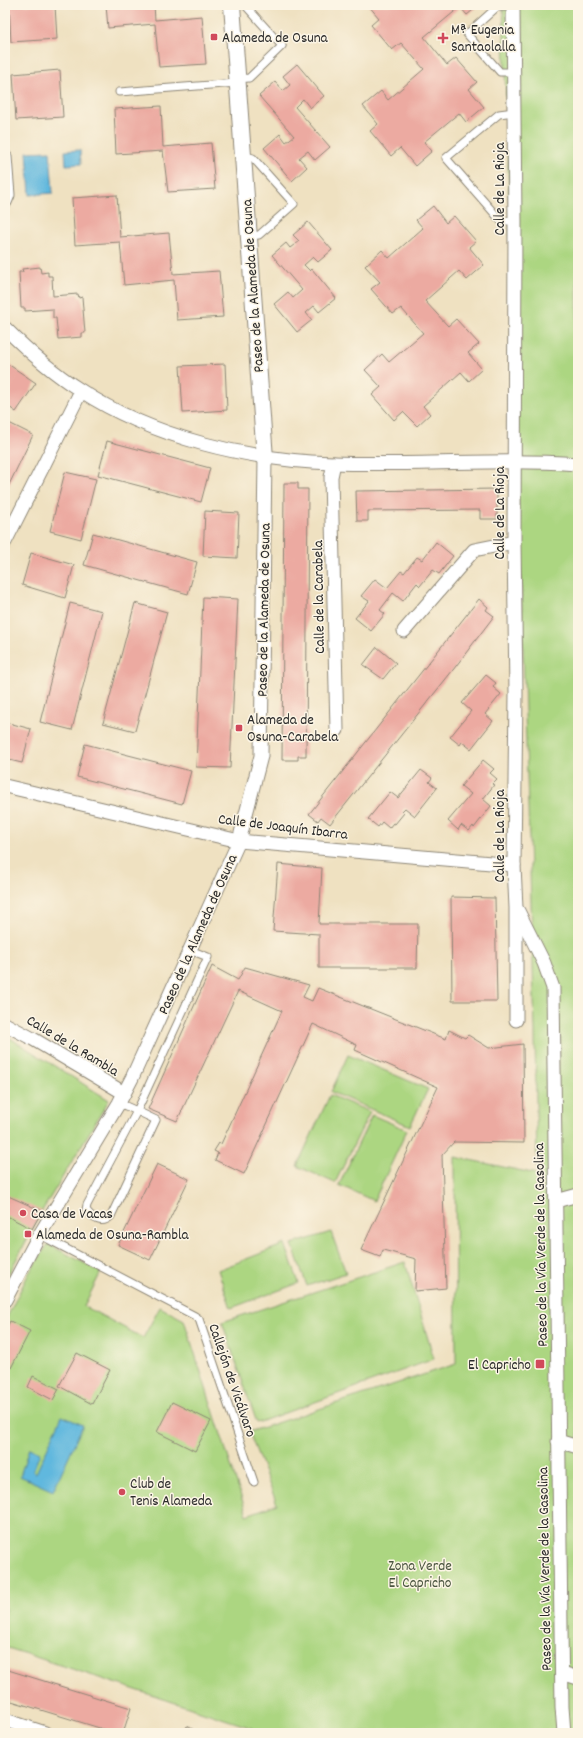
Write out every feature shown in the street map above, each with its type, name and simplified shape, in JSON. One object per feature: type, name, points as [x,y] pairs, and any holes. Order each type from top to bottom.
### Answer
[{"type":"street","name":"Paseo de la Alameda de Osuna","points":[[5,1300],[40,1235],[122,1098],[239,840],[261,756],[265,458],[232,5]]},
{"type":"street","name":"Calle de La Rioja","points":[[513,6],[515,221],[514,542],[516,686],[514,865],[516,908],[516,1020]]},
{"type":"street","points":[[5,157],[8,195],[5,202]]},
{"type":"street","points":[[5,328],[38,359],[81,391],[136,421],[211,446],[265,458],[334,463],[515,462],[578,464]]},
{"type":"street","points":[[5,542],[81,391]]},
{"type":"street","name":"Calle de la Carabela","points":[[334,463],[332,478],[337,730]]},
{"type":"street","points":[[404,631],[474,550],[514,542]]},
{"type":"street","name":"Calle de Joaquín Ibarra","points":[[5,786],[239,840],[514,865]]},
{"type":"street","name":"Paseo de la Vía Verde de la Gasolina","points":[[516,908],[544,963],[553,988],[558,1441],[564,1733]]},
{"type":"street","name":"Calle de la Rambla","points":[[5,1024],[33,1039],[122,1098]]},
{"type":"street","points":[[556,1201],[578,1195]]},
{"type":"street","points":[[558,1441],[578,1447]]},
{"type":"street","points":[[562,1673],[578,1678]]},
{"type":"street","points":[[5,1720],[45,1733]]},
{"type":"lane","points":[[119,92],[237,81],[249,78],[282,46],[244,5]]},
{"type":"lane","points":[[513,6],[497,7],[467,34],[500,72],[514,72]]},
{"type":"lane","points":[[514,112],[499,114],[446,158],[501,221],[515,221]]},
{"type":"lane","points":[[242,155],[252,158],[294,204],[259,235],[248,236]]},
{"type":"lane","points":[[122,1098],[137,1111],[156,1120],[111,1216],[106,1221],[102,1221],[90,1216],[86,1210],[87,1205],[137,1111],[208,958],[190,950]]},
{"type":"lane","name":"Callejón de Vicálvaro","points":[[40,1235],[196,1316],[199,1319],[254,1482]]},
{"type":"green space","name":"Zona Verde El Capricho","points":[[503,5],[576,5],[578,499],[578,1733],[249,1733],[252,1728],[5,1647],[5,1321],[29,1273],[48,1244],[101,1272],[84,1306],[143,1338],[160,1307],[184,1320],[247,1515],[277,1504],[249,1432],[456,1364],[455,1157],[537,1174],[535,1031]]},
{"type":"green space","points":[[5,1035],[109,1100],[42,1211],[5,1281]]},
{"type":"green space","points":[[348,1055],[428,1089],[410,1126],[331,1092]]},
{"type":"green space","points":[[330,1095],[370,1112],[335,1183],[297,1166]]},
{"type":"green space","points":[[372,1115],[407,1130],[374,1201],[339,1185]]},
{"type":"green space","points":[[331,1232],[346,1273],[307,1286],[292,1244]]},
{"type":"green space","points":[[285,1244],[299,1283],[231,1308],[218,1270]]},
{"type":"green space","points":[[405,1262],[434,1359],[257,1423],[222,1322]]},
{"type":"water","points":[[80,150],[81,164],[66,165],[65,151]]},
{"type":"water","points":[[50,151],[53,193],[30,195],[27,152]]},
{"type":"water","points":[[62,1416],[83,1425],[53,1491],[20,1476],[29,1448],[40,1453],[33,1471],[36,1473]]},
{"type":"building","points":[[9,5],[55,5],[57,39],[11,42]]},
{"type":"building","points":[[106,5],[154,5],[155,20],[202,16],[206,64],[159,67],[155,24],[108,28]]},
{"type":"building","points":[[368,5],[479,5],[467,15],[460,7],[424,37],[447,65],[456,58],[477,82],[469,89],[484,107],[466,122],[459,113],[424,142],[432,151],[415,166],[400,148],[391,156],[370,131],[378,124],[363,106],[381,91],[388,100],[424,69],[401,43],[392,50],[371,25],[379,18]]},
{"type":"building","points":[[297,64],[324,96],[310,108],[303,99],[295,107],[330,147],[315,160],[308,151],[299,158],[307,167],[292,181],[264,148],[280,134],[286,142],[294,136],[259,96],[275,82],[283,91],[290,85],[283,76]]},
{"type":"building","points":[[60,70],[63,117],[16,120],[13,74]]},
{"type":"building","points":[[161,106],[163,147],[211,143],[215,189],[168,192],[163,151],[116,154],[114,109]]},
{"type":"building","points":[[117,195],[120,237],[169,233],[173,274],[219,271],[223,317],[177,320],[174,280],[124,285],[120,242],[75,245],[72,198]]},
{"type":"building","points":[[433,206],[446,223],[454,216],[476,241],[469,247],[484,265],[467,280],[459,271],[425,301],[448,326],[456,319],[479,344],[468,353],[482,369],[469,381],[461,372],[423,406],[430,414],[417,426],[403,412],[394,420],[372,395],[381,387],[365,370],[382,354],[389,362],[423,333],[401,308],[393,314],[371,289],[380,282],[365,266],[382,250],[389,258],[423,228],[416,220]]},
{"type":"building","points":[[308,222],[332,250],[318,262],[313,257],[304,265],[310,271],[312,269],[336,298],[319,312],[314,306],[306,313],[312,320],[297,332],[274,304],[288,292],[293,298],[302,290],[272,255],[286,243],[290,248],[299,241],[293,235]]},
{"type":"building","points":[[40,267],[41,273],[48,272],[48,276],[52,276],[53,296],[78,294],[79,298],[82,297],[85,333],[82,333],[82,337],[58,339],[56,318],[53,318],[53,309],[25,311],[25,308],[21,308],[19,272],[23,272],[22,269]]},
{"type":"building","points":[[5,362],[36,383],[16,412],[5,404]]},
{"type":"building","points":[[225,364],[227,410],[183,413],[180,366]]},
{"type":"building","points":[[5,421],[33,435],[5,493]]},
{"type":"building","points":[[107,441],[210,468],[201,502],[98,475]]},
{"type":"building","points":[[65,472],[96,479],[81,539],[50,531]]},
{"type":"building","points":[[284,483],[298,483],[298,489],[308,489],[306,756],[298,756],[298,760],[282,760]]},
{"type":"building","points":[[497,489],[497,519],[480,519],[480,510],[368,511],[368,521],[357,521],[356,491]]},
{"type":"building","points":[[205,511],[239,513],[237,558],[203,556]]},
{"type":"building","points":[[93,533],[197,562],[188,594],[84,565]]},
{"type":"building","points":[[436,542],[453,556],[439,574],[433,570],[420,586],[417,583],[403,601],[393,593],[380,610],[385,614],[371,631],[355,618],[369,601],[361,596],[375,579],[387,588],[401,571],[404,573],[417,557],[422,560]]},
{"type":"building","points":[[31,553],[74,565],[65,598],[22,585]]},
{"type":"building","points":[[203,597],[238,599],[230,768],[196,767]]},
{"type":"building","points":[[479,599],[488,607],[486,610],[494,616],[453,670],[330,824],[321,817],[318,821],[309,814]]},
{"type":"building","points":[[70,603],[102,611],[72,730],[40,722]]},
{"type":"building","points":[[135,603],[167,612],[135,731],[103,723]]},
{"type":"building","points":[[377,647],[396,663],[383,679],[363,665]]},
{"type":"building","points":[[486,675],[496,683],[493,687],[501,694],[485,714],[493,721],[471,749],[462,742],[460,745],[450,737],[471,711],[462,703]]},
{"type":"building","points":[[5,722],[31,729],[22,763],[5,759]]},
{"type":"building","points":[[85,744],[191,771],[182,804],[77,777]]},
{"type":"building","points":[[483,760],[494,769],[490,773],[497,779],[492,784],[494,785],[483,799],[491,806],[474,828],[473,826],[469,831],[461,825],[458,830],[448,821],[471,794],[461,786]]},
{"type":"building","points":[[421,770],[432,778],[429,782],[437,788],[415,816],[405,808],[402,811],[404,813],[395,824],[393,823],[389,828],[382,822],[378,827],[368,819],[390,792],[398,798]]},
{"type":"building","points":[[278,864],[322,868],[319,924],[418,924],[417,968],[319,968],[319,934],[273,931]]},
{"type":"building","points":[[451,897],[495,898],[497,1001],[452,1001]]},
{"type":"building","points":[[212,966],[238,980],[245,967],[309,985],[303,997],[312,1001],[318,988],[446,1039],[449,1030],[465,1038],[468,1035],[489,1048],[523,1044],[524,1143],[454,1142],[442,1155],[446,1288],[415,1291],[416,1259],[383,1250],[380,1257],[361,1250],[438,1087],[355,1050],[357,1045],[313,1024],[244,1174],[215,1160],[218,1153],[214,1151],[219,1143],[221,1144],[282,1011],[238,991],[177,1121],[148,1109]]},
{"type":"building","points":[[157,1164],[189,1179],[150,1260],[118,1245]]},
{"type":"building","name":"Casa de Vacas","points":[[6,1195],[42,1211],[32,1229],[5,1215]]},
{"type":"building","points":[[10,1321],[30,1331],[11,1368],[5,1365],[5,1331]]},
{"type":"building","points":[[77,1353],[110,1370],[92,1404],[59,1386]]},
{"type":"building","points":[[33,1376],[59,1389],[53,1400],[28,1387]]},
{"type":"building","points":[[172,1402],[211,1421],[195,1451],[157,1432]]},
{"type":"building","points":[[5,1669],[131,1708],[123,1733],[116,1733],[5,1699]]},
{"type":"building","points":[[187,1726],[200,1733],[183,1733]]},
{"type":"place","name":"Alameda de Osuna","points":[[214,37]]},
{"type":"place","name":"Mª Eugenia Santaolalla","points":[[443,38]]},
{"type":"place","name":"Alameda de Osuna-Carabela","points":[[239,728]]},
{"type":"place","name":"Casa de Vacas","points":[[23,1213]]},
{"type":"place","name":"Alameda de Osuna-Rambla","points":[[28,1234]]},
{"type":"place","name":"El Capricho","points":[[540,1364]]},
{"type":"place","name":"Club de Tenis Alameda","points":[[122,1492]]}]
